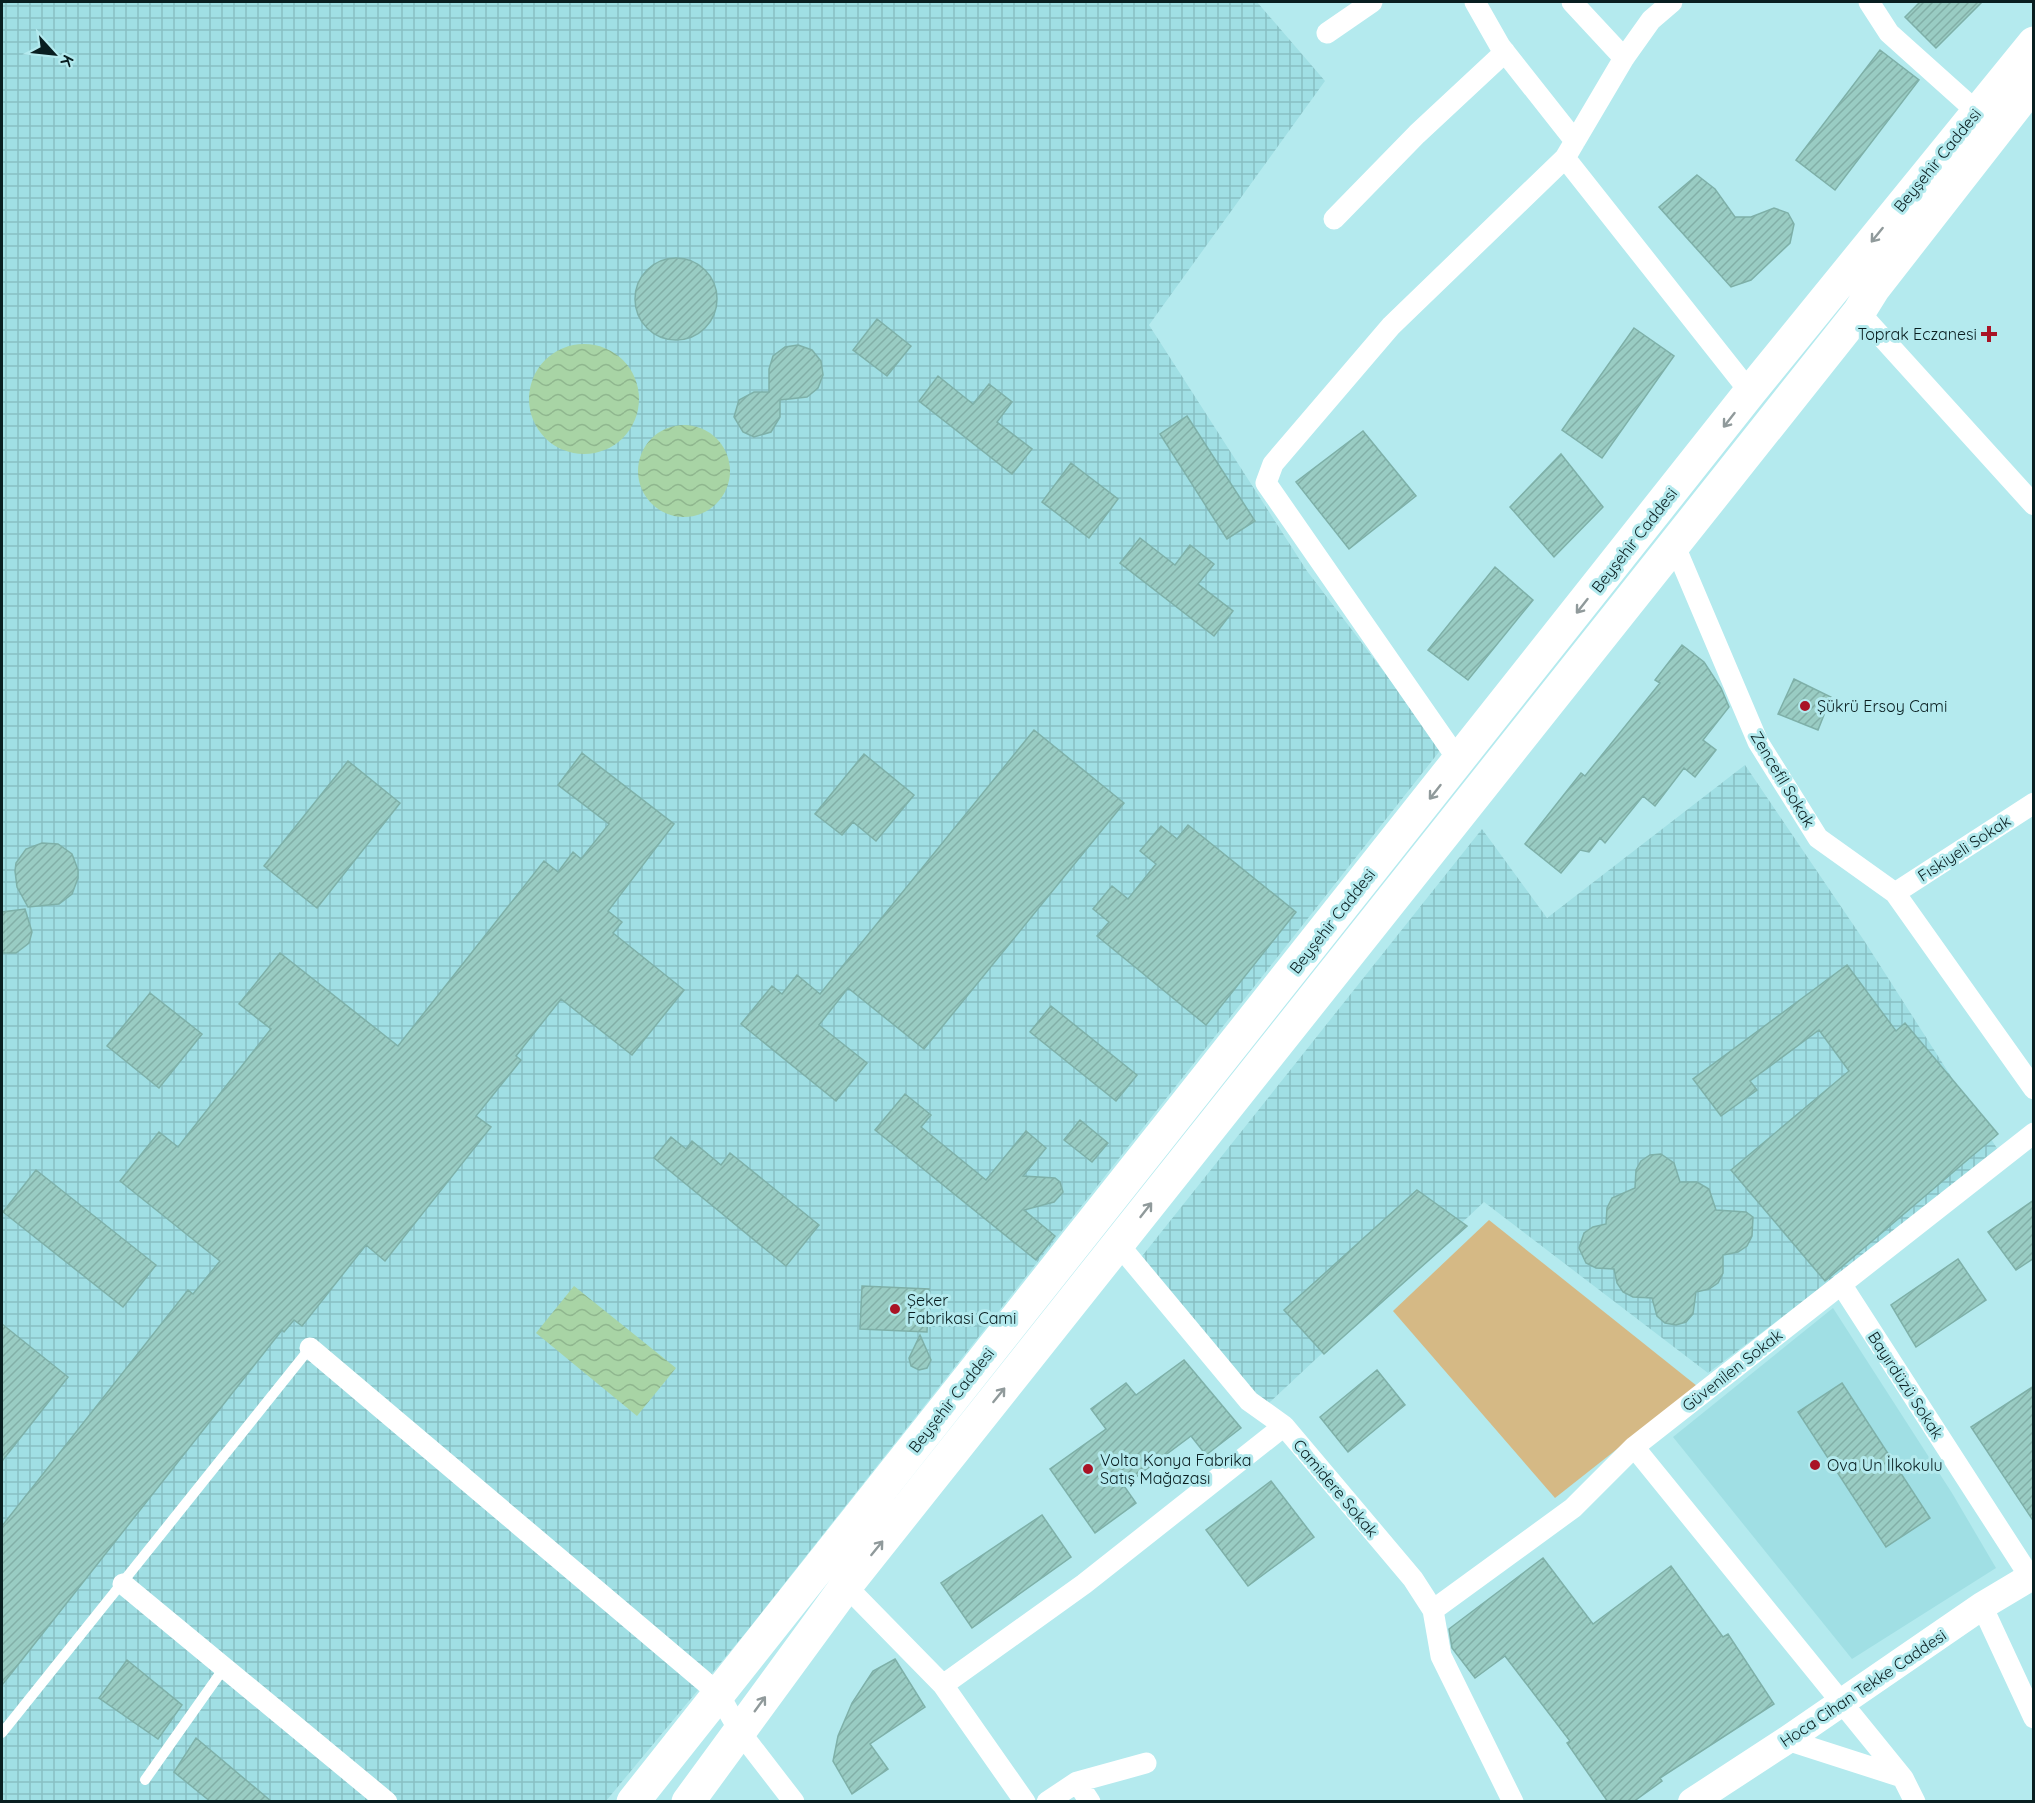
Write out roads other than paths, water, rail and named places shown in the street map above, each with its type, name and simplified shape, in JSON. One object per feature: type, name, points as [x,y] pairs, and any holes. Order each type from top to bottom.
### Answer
[{"type":"main road","name":"Beyşehir Caddesi","points":[[633,1802],[1750,392],[1976,111],[2034,43]]},
{"type":"main road","name":"Beyşehir Caddesi","points":[[688,1802],[846,1586],[1859,312],[1874,288],[2034,83]]},
{"type":"street","points":[[1327,33],[1372,2]]},
{"type":"street","points":[[1475,2],[1505,52],[1570,149],[1750,392]]},
{"type":"street","points":[[1572,2],[1624,58]]},
{"type":"street","points":[[1459,761],[1266,483],[1273,464],[1391,326],[1570,149],[1624,58],[1651,20],[1672,2]]},
{"type":"street","points":[[1869,2],[1889,33],[1976,111]]},
{"type":"street","points":[[1334,219],[1417,134],[1505,52]]},
{"type":"street","points":[[1859,312],[2034,505]]},
{"type":"street","name":"Zencefil Sokak","points":[[1674,544],[1758,742],[1818,838],[1895,893],[1996,1040],[2034,1089]]},
{"type":"street","name":"Fıskiyeli Sokak","points":[[1895,893],[2034,803]]},
{"type":"street","name":"Güvenilen Sokak","points":[[1433,1610],[1573,1508],[1634,1447],[2034,1133]]},
{"type":"street","points":[[1119,1245],[1249,1401],[1284,1426]]},
{"type":"street","name":"Bayırdüzü Sokak","points":[[1841,1284],[2032,1576]]},
{"type":"street","points":[[310,1348],[718,1693],[740,1732],[794,1802]]},
{"type":"street","name":"Camidere Sokak","points":[[943,1686],[1084,1584],[1284,1426],[1413,1579],[1433,1610],[1441,1656],[1513,1802]]},
{"type":"street","points":[[1634,1447],[1903,1778],[1915,1802]]},
{"type":"street","name":"Hoca Cihan Tekke Caddesi","points":[[1692,1802],[1841,1704],[1982,1606],[2032,1576]]},
{"type":"street","points":[[123,1584],[387,1802]]},
{"type":"street","points":[[846,1586],[943,1686],[1025,1802]]},
{"type":"street","points":[[1982,1606],[2034,1718]]},
{"type":"street","points":[[1787,1740],[1903,1778]]},
{"type":"street","points":[[1047,1802],[1077,1782],[1146,1763]]},
{"type":"street","points":[[1077,1782],[1090,1802]]},
{"type":"lane","points":[[2,1733],[310,1348]]},
{"type":"lane","points":[[145,1780],[224,1668]]},
{"type":"water","points":[[584,344],[605,349],[623,360],[634,378],[639,399],[634,420],[623,438],[605,449],[584,454],[563,449],[545,438],[534,420],[529,399],[534,378],[545,360],[563,349]]},
{"type":"water","points":[[684,425],[702,428],[717,438],[727,453],[730,471],[727,489],[717,504],[702,514],[684,517],[666,514],[651,504],[641,489],[638,471],[641,453],[651,438],[666,428]]},
{"type":"water","points":[[574,1286],[676,1368],[637,1416],[536,1333]]},
{"type":"place","name":"Toprak Eczanesi","points":[[1989,334]]},
{"type":"place","name":"Şükrü Ersoy Cami","points":[[1805,706]]},
{"type":"place","name":"Şeker Fabrikasi Cami","points":[[895,1309]]},
{"type":"place","name":"Ova Un İlkokulu","points":[[1815,1465]]},
{"type":"place","name":"Volta Konya Fabrika Satış Mağazası","points":[[1088,1469]]}]
